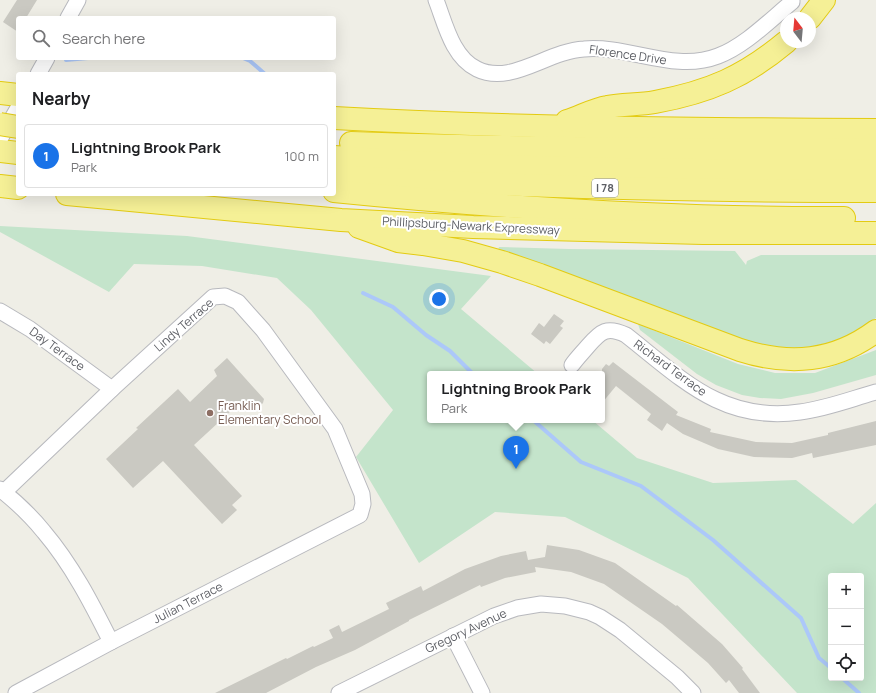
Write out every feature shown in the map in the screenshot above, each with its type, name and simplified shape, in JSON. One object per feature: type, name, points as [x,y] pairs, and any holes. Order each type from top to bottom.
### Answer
[{"type":"highway","points":[[815,12],[824,0]]},
{"type":"highway","points":[[554,126],[606,107],[654,102],[704,91],[747,71],[780,46]]},
{"type":"highway","points":[[0,93],[16,95]]},
{"type":"highway","points":[[336,118],[554,126],[876,130]]},
{"type":"highway","points":[[0,124],[16,127]]},
{"type":"highway","points":[[336,143],[562,149],[876,149]]},
{"type":"highway","points":[[0,151],[16,153]]},
{"type":"highway","name":"I 78","points":[[336,157],[453,164],[552,167],[708,170],[876,170]]},
{"type":"highway","name":"I 78","points":[[336,176],[544,186],[764,191],[876,191]]},
{"type":"highway","points":[[0,186],[16,188]]},
{"type":"highway","points":[[336,191],[472,204],[578,210],[702,216],[876,218]]},
{"type":"highway","name":"Phillipsburg-Newark Expressway","points":[[89,196],[341,220],[473,227],[618,232],[876,233]]},
{"type":"highway","points":[[341,220],[398,242],[423,244],[463,251],[540,274],[740,350],[764,357],[798,360],[820,357],[852,346],[876,331]]},
{"type":"street","points":[[69,16],[78,0]]},
{"type":"street","name":"Florence Drive","points":[[436,0],[453,43],[460,55],[467,63],[475,68],[494,74],[514,72],[558,54],[583,49],[605,49],[679,62],[698,62],[719,56],[743,42],[792,2],[792,0]]},
{"type":"street","points":[[39,72],[46,60]]},
{"type":"street","points":[[0,139],[16,111]]},
{"type":"street","name":"Lindy Terrace","points":[[2,491],[213,297],[226,296],[238,302],[263,330],[335,429],[362,494],[363,504],[360,515]]},
{"type":"street","name":"Day Terrace","points":[[0,311],[30,329],[112,389]]},
{"type":"street","name":"Richard Terrace","points":[[572,365],[598,334],[608,330],[626,336],[694,388],[713,399],[746,411],[764,414],[801,412],[876,392]]},
{"type":"street","points":[[2,491],[44,532],[71,569],[112,642]]},
{"type":"street","name":"Julian Terrace","points":[[16,693],[360,515]]},
{"type":"street","name":"Gregory Avenue","points":[[339,693],[494,616],[517,608],[541,604],[577,609],[600,617],[620,630],[677,677],[693,693]]},
{"type":"street","points":[[453,636],[482,693]]},
{"type":"green space","points":[[0,226],[187,236],[491,276],[461,309],[534,371],[427,371],[427,423],[596,423],[637,458],[713,483],[796,480],[853,524],[876,503],[876,693],[797,693],[688,578],[565,517],[495,512],[419,563],[356,457],[393,410],[311,310],[277,278],[202,266],[134,264],[109,292],[0,232]]},
{"type":"green space","points":[[499,247],[735,251],[746,265],[747,261],[761,255],[876,255],[876,318],[838,341],[798,350],[766,348],[498,250]]},
{"type":"green space","points":[[638,324],[738,364],[775,373],[815,373],[876,350],[876,375],[813,393],[781,399],[742,395],[716,385],[697,374],[640,330]]},
{"type":"building","points":[[17,0],[37,0],[27,16],[16,16],[16,31],[3,22]]},
{"type":"building","points":[[554,314],[564,321],[560,326],[563,328],[550,344],[546,341],[544,344],[531,334],[539,323],[544,327]]},
{"type":"building","name":"Franklin Elementary School","points":[[227,358],[264,399],[263,403],[255,411],[244,399],[194,445],[242,496],[232,505],[237,510],[222,524],[163,461],[133,488],[106,459],[138,429],[136,428],[178,389],[190,402],[217,376],[214,370]]},
{"type":"building","points":[[613,362],[678,412],[676,415],[711,429],[710,432],[756,442],[792,443],[828,435],[828,433],[876,421],[876,445],[813,458],[812,453],[792,458],[754,457],[718,449],[683,434],[667,423],[662,431],[647,420],[651,414],[616,386],[605,399],[605,371],[602,371],[602,369],[606,364],[609,366]]},
{"type":"building","points":[[547,545],[579,550],[615,563],[676,606],[677,605],[722,644],[743,668],[742,669],[760,693],[739,693],[729,680],[726,683],[708,663],[662,624],[604,584],[571,572],[535,567],[536,572],[505,578],[481,587],[480,585],[409,620],[355,650],[316,667],[266,693],[215,693],[286,658],[287,659],[333,638],[329,630],[339,625],[342,632],[389,609],[386,603],[421,586],[423,591],[465,569],[501,556],[526,551],[528,560],[545,557]]},
{"type":"waterway","points":[[248,60],[263,72]]},
{"type":"waterway","points":[[363,293],[393,307],[426,335],[450,351],[470,371]]},
{"type":"waterway","points":[[536,423],[581,462],[641,486],[713,540],[801,618],[819,658],[828,666]]},
{"type":"waterway","points":[[845,681],[859,693]]},
{"type":"place","name":"Franklin Elementary School","points":[[210,413]]},
{"type":"place","name":"Lightning Brook Park","points":[[516,469]]}]
